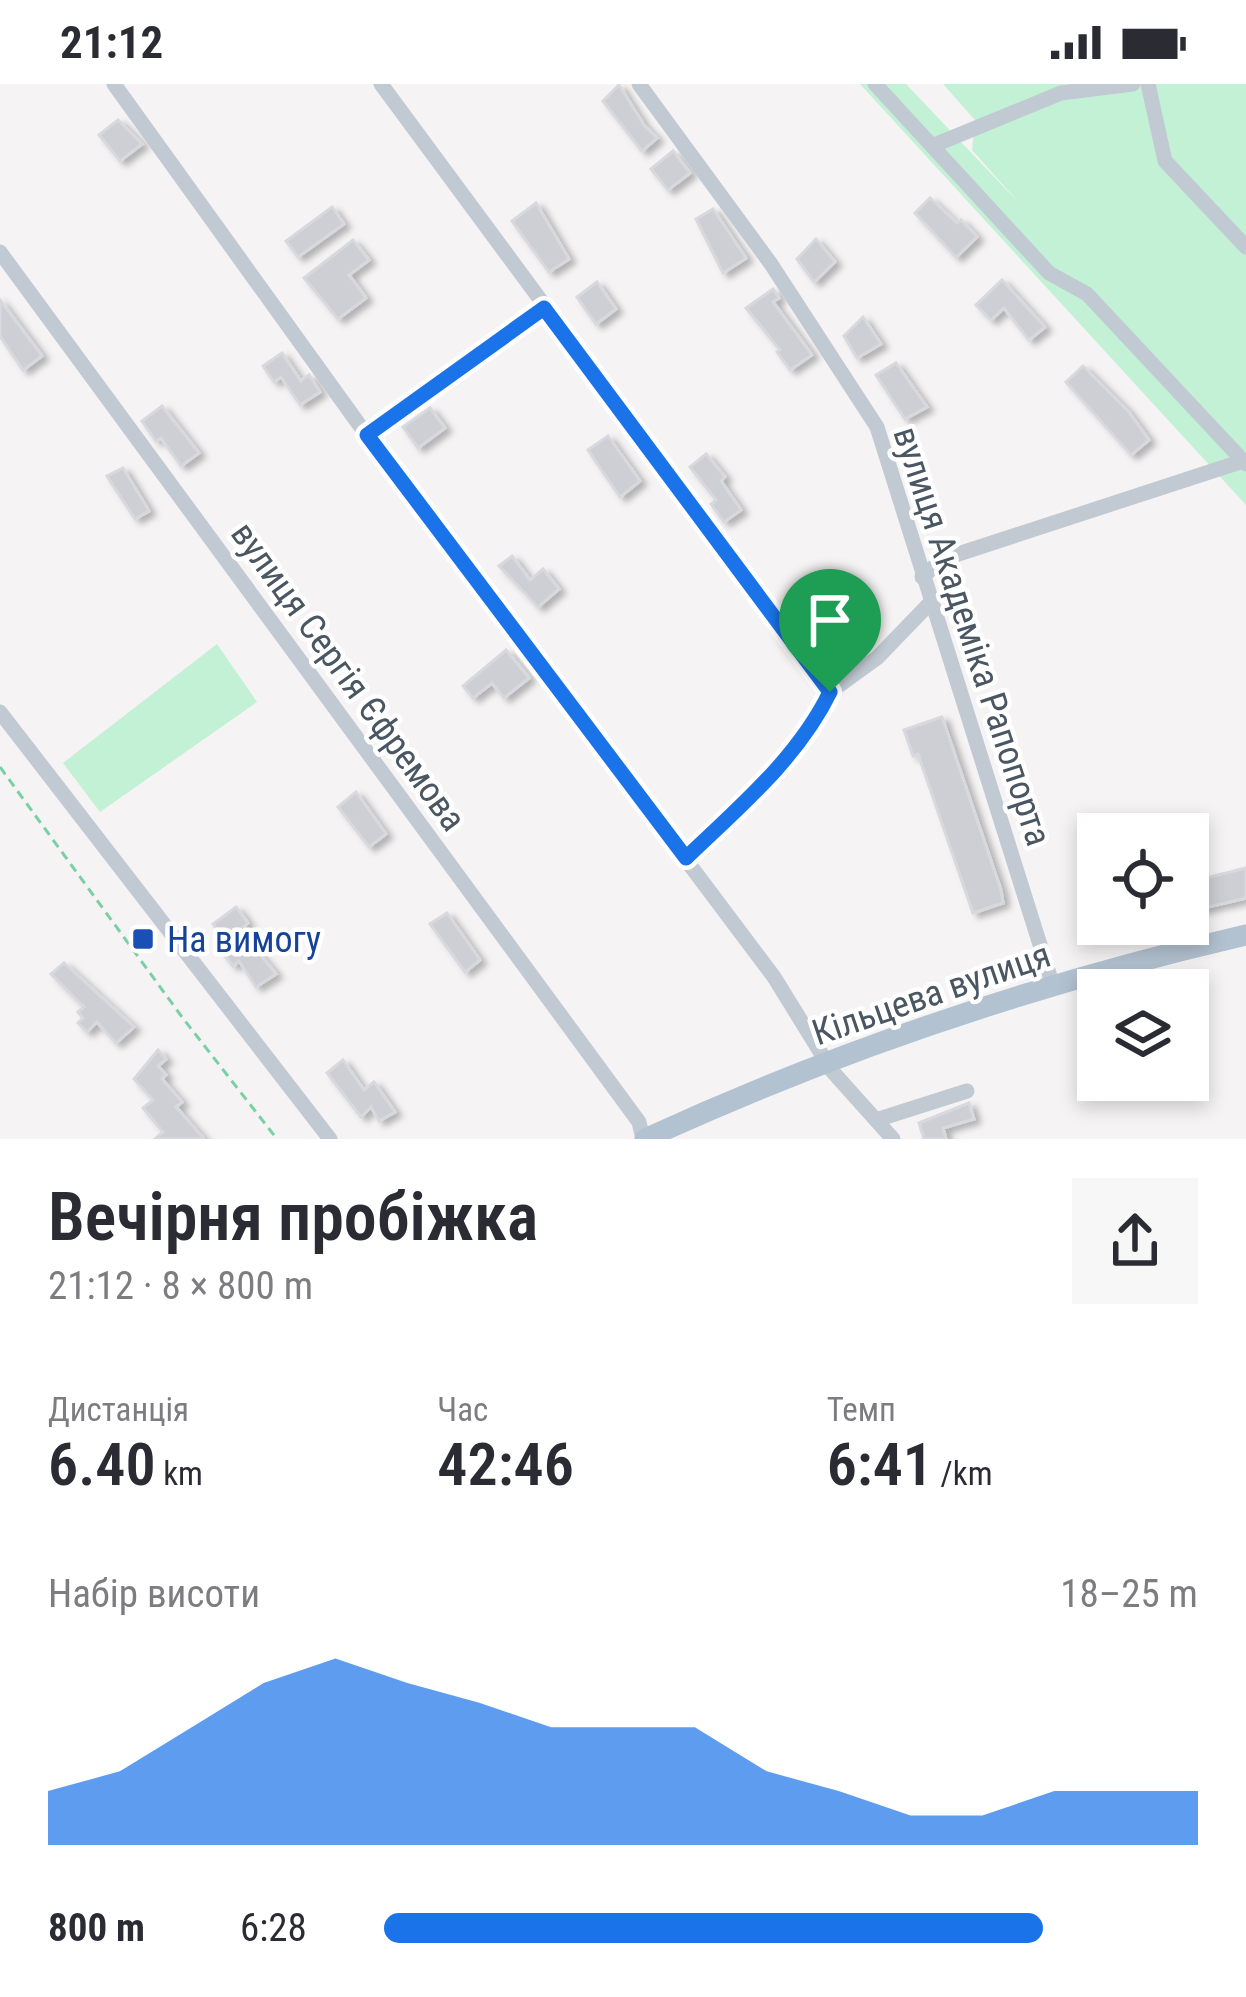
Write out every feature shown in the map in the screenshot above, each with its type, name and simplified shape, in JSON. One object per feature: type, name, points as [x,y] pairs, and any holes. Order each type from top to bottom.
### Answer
[{"type":"main road","name":"Кільцева вулиця","points":[[644,1139],[827,1062],[1053,986],[1246,935]]},
{"type":"street","points":[[114,84],[367,435],[774,977],[827,1062],[892,1139]]},
{"type":"street","points":[[381,84],[830,692]]},
{"type":"street","name":"вулиця Академіка Рапопорта","points":[[639,84],[771,264],[877,427],[1053,986]]},
{"type":"street","points":[[875,84],[1049,273],[1087,294],[1244,463],[943,559],[922,577]]},
{"type":"street","points":[[932,146],[1060,93],[1133,84]]},
{"type":"street","points":[[1148,84],[1165,161],[1246,248]]},
{"type":"street","name":"вулиця Сергія Єфремова","points":[[0,252],[639,1122],[644,1139]]},
{"type":"street","points":[[367,435],[544,308]]},
{"type":"street","points":[[686,858],[764,782],[806,731],[830,692],[877,658],[930,603]]},
{"type":"street","points":[[0,712],[330,1139]]},
{"type":"street","points":[[876,1120],[967,1091]]},
{"type":"path","points":[[0,767],[182,1017],[278,1139]]},
{"type":"green space","points":[[860,84],[906,84],[1019,203],[972,150],[975,120],[943,84],[1246,84],[1246,505]]},
{"type":"green space","points":[[217,644],[257,702],[100,812],[63,763]]},
{"type":"building","points":[[619,85],[657,138],[642,151],[603,101]]},
{"type":"building","points":[[118,120],[142,144],[120,161],[99,135]]},
{"type":"building","points":[[673,151],[690,173],[668,190],[651,169]]},
{"type":"building","points":[[930,198],[977,237],[956,257],[915,213]]},
{"type":"building","points":[[536,203],[569,259],[549,272],[512,221]]},
{"type":"building","points":[[332,207],[344,224],[298,257],[286,241]]},
{"type":"building","points":[[713,209],[746,258],[723,273],[696,219]]},
{"type":"building","points":[[816,239],[835,262],[814,282],[797,259]]},
{"type":"building","points":[[353,240],[369,260],[349,275],[366,298],[338,319],[304,278]]},
{"type":"building","points":[[1002,280],[1045,327],[1029,340],[1004,308],[991,320],[976,305]]},
{"type":"building","points":[[597,282],[616,309],[596,324],[577,297]]},
{"type":"building","points":[[773,289],[779,298],[773,302],[812,355],[790,370],[746,308]]},
{"type":"building","points":[[0,300],[42,356],[23,370],[0,336]]},
{"type":"building","points":[[863,317],[881,344],[857,358],[844,336]]},
{"type":"building","points":[[282,353],[301,381],[309,375],[320,392],[300,405],[281,377],[274,382],[263,366]]},
{"type":"building","points":[[896,363],[927,407],[905,419],[876,375]]},
{"type":"building","points":[[1083,366],[1128,411],[1149,440],[1131,455],[1066,382]]},
{"type":"building","points":[[162,406],[199,453],[181,466],[142,421]]},
{"type":"building","points":[[430,408],[445,428],[418,448],[403,427]]},
{"type":"building","points":[[608,436],[640,481],[620,497],[588,450]]},
{"type":"building","points":[[706,454],[725,477],[721,481],[741,510],[724,522],[711,504],[716,500],[690,467]]},
{"type":"building","points":[[123,468],[149,511],[135,519],[107,476]]},
{"type":"building","points":[[512,556],[530,580],[543,569],[559,589],[538,607],[499,566]]},
{"type":"building","points":[[506,650],[529,678],[504,698],[492,683],[473,698],[463,686]]},
{"type":"building","points":[[942,717],[1001,890],[1003,903],[973,913],[918,754],[913,756],[904,730]]},
{"type":"building","points":[[356,792],[386,834],[369,847],[338,807]]},
{"type":"building","points":[[1246,868],[1246,898],[1209,907],[1209,877]]},
{"type":"building","points":[[236,907],[248,923],[240,930],[276,974],[256,987],[239,961],[233,966],[222,952],[229,946],[213,924]]},
{"type":"building","points":[[447,913],[480,960],[465,972],[430,924]]},
{"type":"building","points":[[64,963],[134,1027],[116,1043],[97,1022],[87,1032],[78,1023],[83,1018],[78,1012],[84,1007],[51,974]]},
{"type":"building","points":[[158,1050],[166,1059],[158,1066],[166,1075],[162,1079],[182,1102],[176,1107],[204,1139],[155,1139],[163,1132],[143,1108],[153,1100],[134,1079]]},
{"type":"building","points":[[343,1060],[364,1090],[374,1082],[395,1112],[379,1121],[371,1107],[361,1117],[327,1073]]},
{"type":"building","points":[[969,1103],[974,1119],[943,1128],[946,1139],[924,1139],[919,1123]]},
{"type":"place","name":"На вимогу","points":[[143,939]]},
{"type":"route","points":[[544,308],[830,692],[806,731],[764,782],[686,858],[367,435],[544,308]]}]
